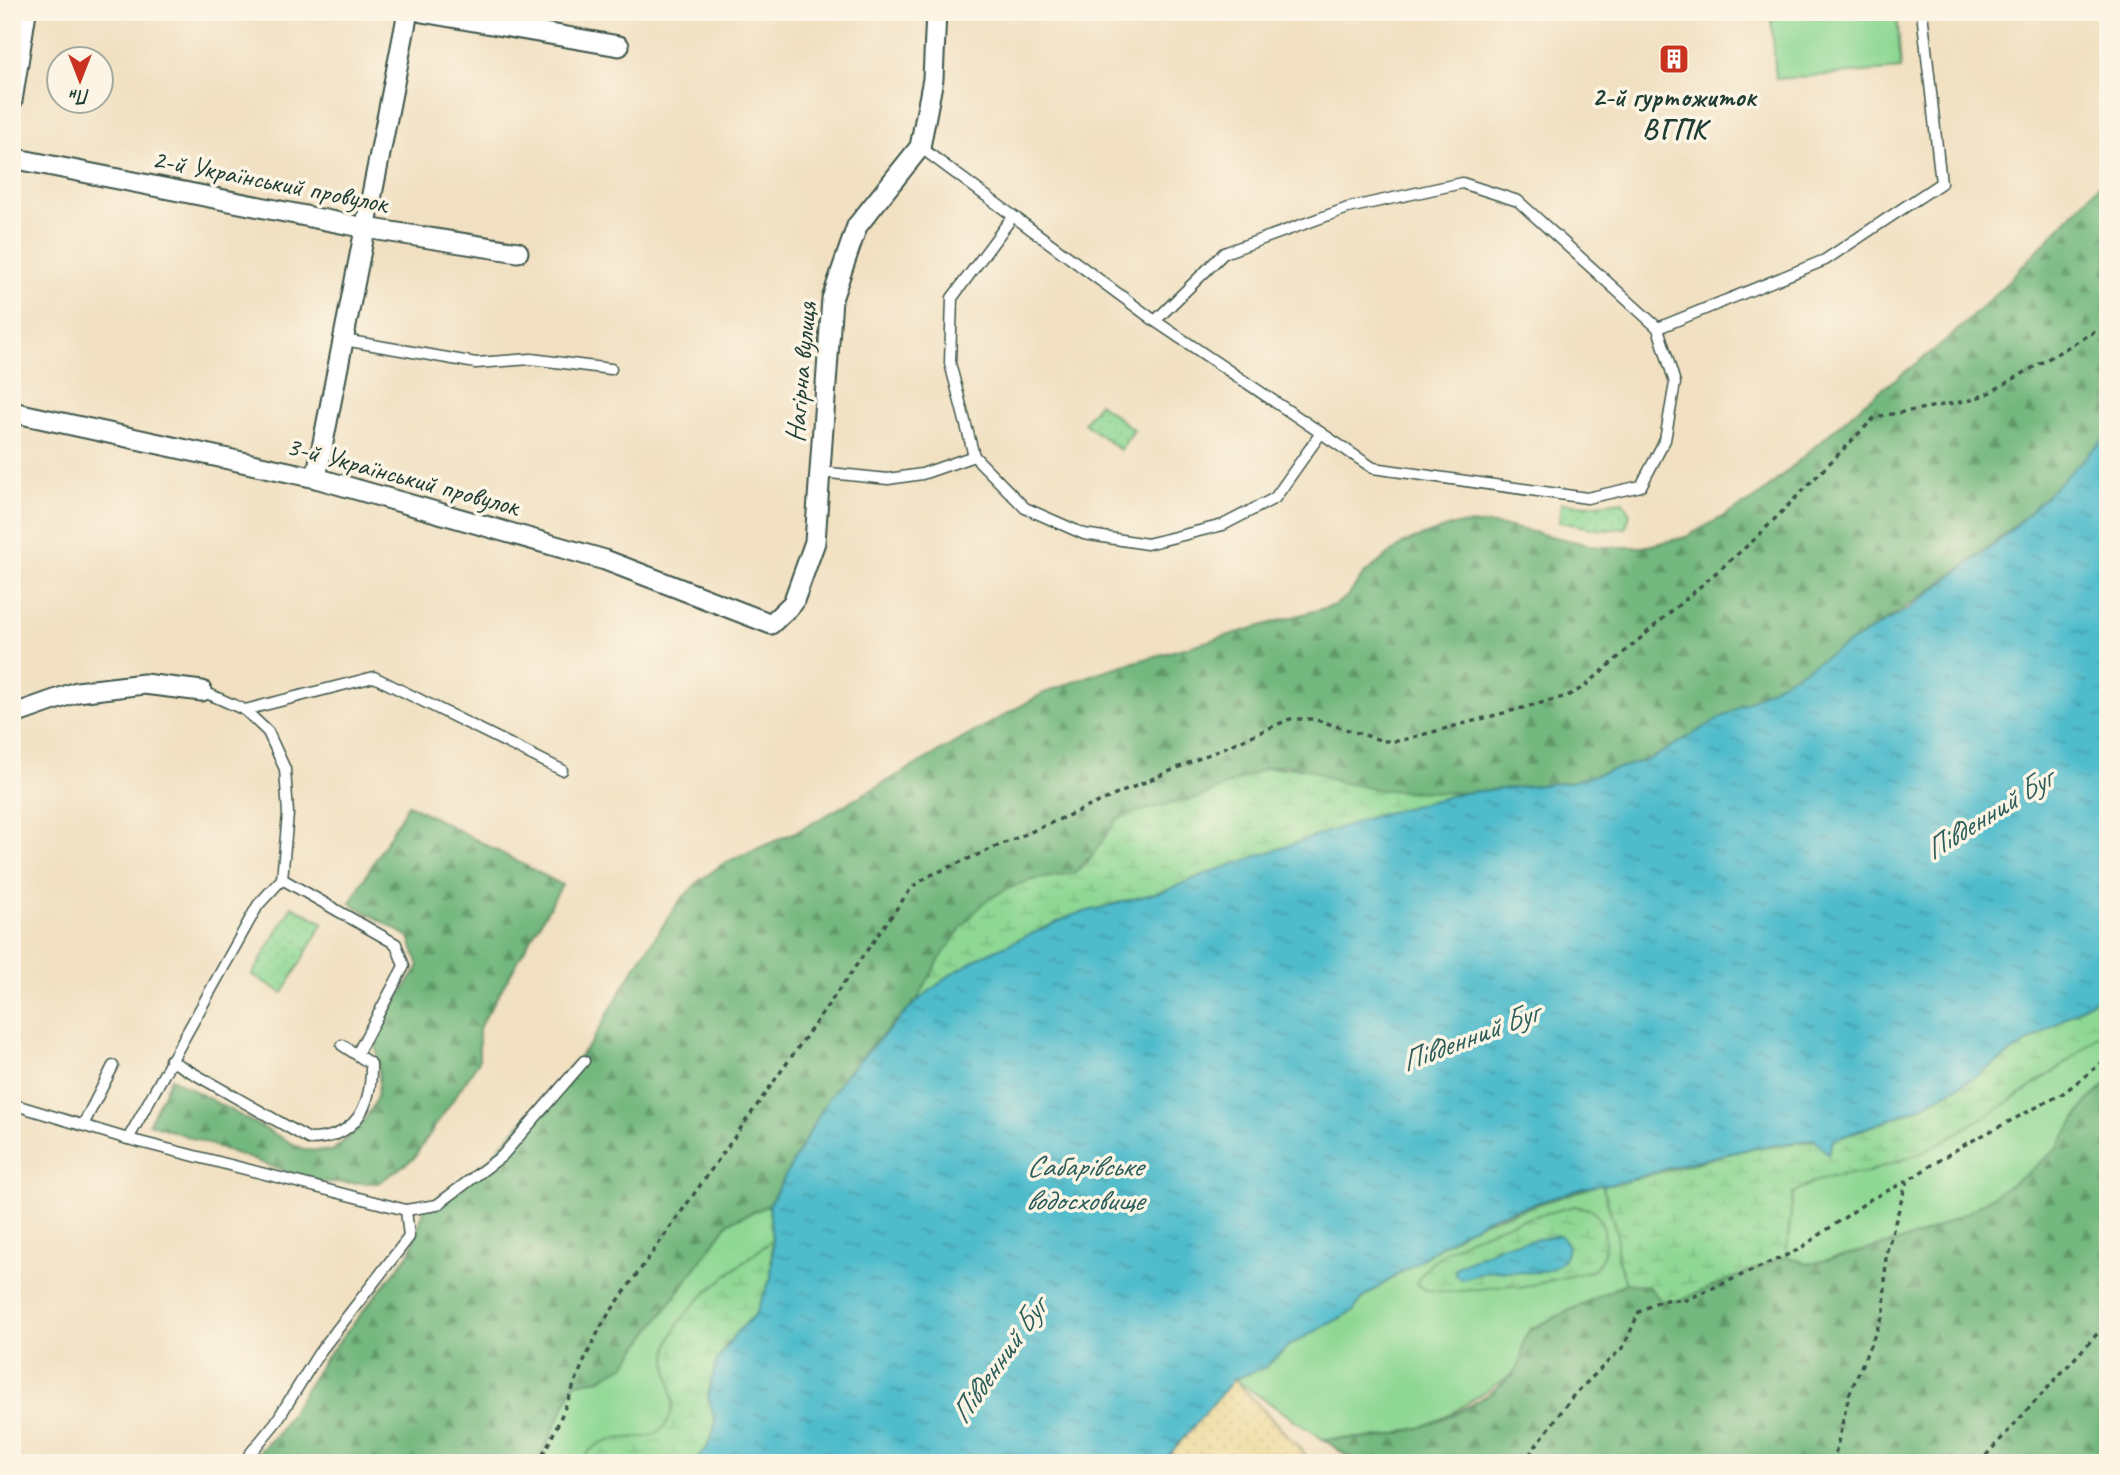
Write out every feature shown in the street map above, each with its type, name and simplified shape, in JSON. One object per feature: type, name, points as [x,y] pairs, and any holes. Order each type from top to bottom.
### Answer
[{"type":"street","points":[[12,100],[26,12]]},
{"type":"street","points":[[316,478],[408,12]]},
{"type":"street","points":[[422,12],[619,46]]},
{"type":"street","name":"Нагірна вулиця","points":[[771,624],[793,603],[815,542],[832,299],[857,226],[920,147],[933,79],[936,12]]},
{"type":"street","name":"2-й Український провулок","points":[[12,158],[366,228],[518,252]]},
{"type":"street","name":"3-й Український провулок","points":[[12,412],[316,478],[605,560],[771,624]]},
{"type":"street","points":[[12,715],[77,692],[144,684],[202,691]]},
{"type":"lane","points":[[1658,328],[1825,260],[1941,183],[1922,12]]},
{"type":"lane","points":[[920,147],[1155,321],[1373,468],[1587,498],[1641,486],[1665,440],[1675,383],[1658,328],[1518,201],[1462,183],[1348,208],[1224,253],[1155,321]]},
{"type":"lane","points":[[1013,216],[952,298],[950,363],[974,457],[1024,508],[1084,534],[1147,544],[1223,524],[1275,498],[1321,433]]},
{"type":"lane","points":[[344,340],[476,363],[531,359],[611,369]]},
{"type":"lane","points":[[820,472],[888,479],[922,474],[974,457]]},
{"type":"lane","points":[[245,710],[374,677],[562,770]]},
{"type":"lane","points":[[128,1139],[258,905],[282,879],[288,814],[285,769],[268,732],[245,710],[202,691]]},
{"type":"lane","points":[[282,879],[396,944],[404,966],[357,1054]]},
{"type":"lane","points":[[170,1060],[309,1139],[328,1139],[343,1133],[365,1105],[371,1083],[371,1064],[342,1045]]},
{"type":"lane","points":[[12,1104],[128,1139],[406,1210],[438,1205],[502,1156],[584,1061]]},
{"type":"lane","points":[[83,1125],[113,1066]]},
{"type":"lane","points":[[249,1455],[276,1422],[319,1353],[409,1237],[406,1210]]},
{"type":"path","points":[[538,1463],[561,1418],[596,1333],[912,887],[929,876],[1290,719],[1314,719],[1383,741],[1399,740],[1567,696],[1584,687],[1755,539],[1875,417],[1971,400],[1989,393],[2108,324]]},
{"type":"path","points":[[1523,1463],[1573,1396],[1624,1346],[1639,1312],[1661,1300],[1686,1300],[1786,1256],[1871,1199],[1907,1181],[1962,1146],[2062,1094],[2108,1058]]},
{"type":"path","points":[[1833,1463],[1849,1395],[1884,1313],[1886,1254],[1907,1181]]},
{"type":"path","points":[[1979,1463],[2108,1322]]},
{"type":"green space","points":[[1897,12],[1901,69],[1776,79],[1771,14]]},
{"type":"green space","points":[[2108,176],[2108,435],[2058,486],[2006,533],[1950,576],[1833,653],[1650,759],[1570,782],[1461,793],[1380,790],[1338,782],[1305,768],[1286,765],[1266,768],[1201,797],[1136,812],[1074,873],[1028,881],[983,903],[938,962],[916,1002],[867,1050],[827,1101],[769,1205],[729,1222],[625,1365],[600,1379],[575,1383],[538,1463],[248,1463],[278,1433],[324,1360],[410,1253],[425,1207],[489,1159],[591,1043],[635,967],[679,902],[699,881],[724,863],[798,831],[1044,693],[1103,671],[1335,605],[1349,595],[1363,575],[1404,543],[1453,525],[1510,527],[1599,547],[1643,547],[1686,537],[1758,497],[1865,402],[1946,341],[1998,292]]},
{"type":"green space","points":[[1099,403],[1134,430],[1120,450],[1084,423]]},
{"type":"green space","points":[[1623,501],[1630,514],[1626,528],[1602,530],[1559,522],[1561,503],[1587,505]]},
{"type":"green space","points":[[1671,747],[1662,789],[772,1240],[769,1205],[827,1101],[867,1050],[916,1002],[961,928],[983,903],[1005,890],[1028,881],[1074,873],[1086,865],[1117,819],[1201,797],[1266,768],[1305,768],[1338,782],[1380,790],[1461,793],[1570,782],[1650,759]]},
{"type":"green space","points":[[408,804],[562,885],[479,1028],[479,1061],[413,1159],[378,1183],[316,1182],[149,1123],[171,1078],[304,1150],[332,1151],[359,1126],[375,1102],[378,1089],[378,1057],[374,1037],[419,966],[409,937],[350,903]]},
{"type":"green space","points":[[292,906],[323,923],[283,993],[252,975]]},
{"type":"green space","points":[[2108,990],[2108,1027],[2065,1064],[2001,1107],[1924,1152],[1865,1173],[1835,1176],[1813,1182],[1793,1193],[1786,1256],[1678,1301],[1661,1300],[1648,1286],[1626,1283],[1617,1257],[1617,1234],[1602,1184],[1627,1181],[1744,1150],[1817,1140],[1828,1154],[1833,1140],[1915,1110],[1970,1080]]},
{"type":"green space","points":[[2108,1027],[2108,1083],[2093,1098],[2055,1150],[2025,1176],[1956,1221],[1907,1240],[1815,1263],[1804,1263],[1786,1256],[1793,1193],[1813,1182],[1835,1176],[1865,1173],[1924,1152],[2001,1107],[2065,1064]]},
{"type":"green space","points":[[2108,1083],[2108,1463],[1358,1463],[1323,1439],[1388,1436],[1439,1421],[1472,1405],[1501,1385],[1518,1368],[1525,1339],[1531,1329],[1626,1283],[1648,1286],[1678,1301],[1786,1256],[1804,1263],[1815,1263],[1916,1237],[1970,1211],[2029,1172],[2058,1147],[2087,1102]]},
{"type":"green space","points":[[1602,1184],[1617,1234],[1617,1257],[1626,1283],[1531,1329],[1525,1337],[1522,1360],[1514,1373],[1449,1415],[1422,1427],[1385,1437],[1323,1439],[1234,1379],[1266,1367],[1288,1346],[1353,1311],[1364,1297],[1474,1225]]},
{"type":"green space","points":[[769,1205],[773,1250],[694,1463],[539,1463],[575,1382],[600,1379],[625,1365],[729,1222]]},
{"type":"green space","points":[[1575,1206],[1593,1210],[1602,1224],[1605,1248],[1594,1270],[1520,1288],[1512,1285],[1453,1292],[1426,1290],[1416,1284],[1427,1268],[1464,1242],[1511,1223]]},
{"type":"green space","points":[[772,1240],[771,1278],[755,1315],[725,1346],[708,1395],[715,1420],[707,1448],[694,1463],[580,1463],[602,1442],[648,1436],[658,1432],[666,1424],[673,1399],[667,1356],[671,1339],[680,1322],[708,1291]]},
{"type":"sand","points":[[1234,1379],[1313,1463],[1162,1463]]},
{"type":"water","name":"Сабарівське водосховище","points":[[2108,435],[2108,990],[1970,1080],[1915,1110],[1833,1140],[1828,1154],[1814,1139],[1744,1150],[1679,1165],[1627,1181],[1584,1188],[1491,1217],[1459,1234],[1364,1297],[1353,1311],[1288,1346],[1266,1367],[1234,1379],[1162,1463],[694,1463],[707,1448],[714,1430],[715,1420],[708,1395],[717,1360],[736,1333],[755,1315],[771,1278],[773,1250],[769,1205],[827,1101],[845,1075],[916,1002],[950,975],[982,956],[1073,915],[1167,890],[1205,874],[1371,817],[1461,793],[1570,782],[1650,759],[1908,609],[2004,537]]},
{"type":"water","points":[[1560,1235],[1568,1246],[1565,1257],[1549,1270],[1527,1273],[1493,1271],[1461,1279],[1455,1275],[1455,1269],[1460,1265],[1503,1245]]},
{"type":"place","name":"2-й гуртожиток ВГПК","points":[[1674,59]]},
{"type":"water label","name":"Південний Буг","points":[[1988,814]]},
{"type":"water label","name":"Південний Буг","points":[[1469,1037]]},
{"type":"water label","name":"Південний Буг","points":[[998,1361]]}]
